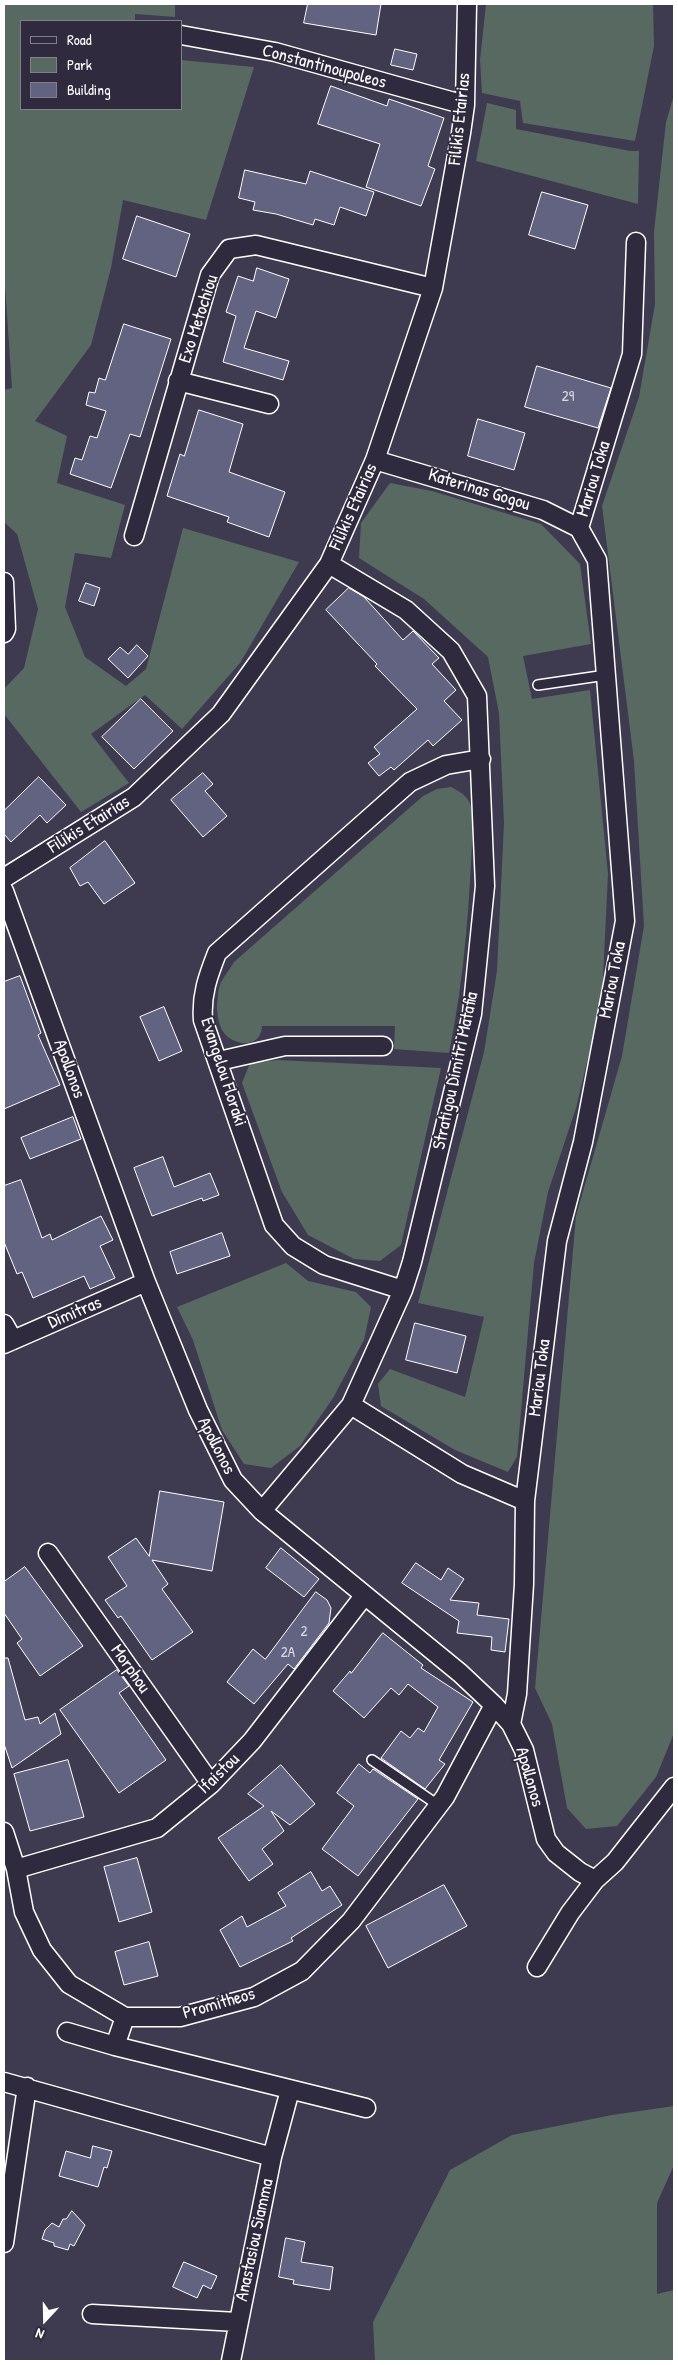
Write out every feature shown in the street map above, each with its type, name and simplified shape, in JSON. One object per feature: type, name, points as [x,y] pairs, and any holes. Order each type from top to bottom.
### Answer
[{"type":"street","name":"Filikis Etairias","points":[[4,878],[134,797],[221,714],[329,564],[375,460],[433,288],[465,106],[467,4]]},
{"type":"street","name":"Constantinoupoleos","points":[[182,35],[275,52],[465,106]]},
{"type":"street","name":"Mariou Toka","points":[[511,1724],[517,1694],[524,1584],[525,1501],[557,1241],[583,1142],[624,921],[598,560],[580,528],[632,354],[636,242]]},
{"type":"street","name":"Exo Metochiou","points":[[134,536],[210,275],[229,250],[256,244],[433,288]]},
{"type":"street","points":[[178,381],[269,404]]},
{"type":"street","name":"Katerinas Gogou","points":[[375,460],[543,510],[580,528]]},
{"type":"street","name":"Stratigou Dimitri Matafia","points":[[262,1511],[351,1405],[403,1290],[412,1262],[472,1014],[484,886],[478,696],[451,651],[406,610],[329,564]]},
{"type":"street","points":[[4,582],[6,594],[4,633]]},
{"type":"street","name":"Evangelou Floraki","points":[[403,1290],[324,1265],[293,1246],[274,1225],[219,1061],[203,1020],[202,1005],[205,982],[217,953],[410,782],[446,765],[481,759]]},
{"type":"street","name":"Apollonos","points":[[4,892],[146,1282],[198,1410],[233,1480],[262,1511],[460,1673],[511,1724],[524,1750],[546,1839],[556,1853],[580,1872],[595,1880]]},
{"type":"street","points":[[219,1061],[285,1046],[383,1046]]},
{"type":"street","name":"Dimitras","points":[[8,1342],[146,1282]]},
{"type":"street","points":[[4,1324],[8,1342]]},
{"type":"street","points":[[351,1405],[462,1474],[525,1501]]},
{"type":"street","name":"Morphou","points":[[48,1553],[211,1784]]},
{"type":"street","name":"Ifaistou","points":[[16,1869],[157,1828],[211,1784],[252,1741],[364,1596]]},
{"type":"street","name":"Promitheos","points":[[125,2017],[180,2017],[254,1997],[302,1971],[351,1921],[445,1797],[494,1706]]},
{"type":"street","points":[[537,1967],[570,1913],[595,1880],[614,1862],[674,1787]]},
{"type":"street","points":[[4,1832],[16,1869],[24,1912],[42,1950],[69,1984],[125,2017],[115,2046]]},
{"type":"street","points":[[67,2032],[115,2046],[366,2108]]},
{"type":"street","points":[[4,2082],[272,2157]]},
{"type":"street","points":[[4,2243],[26,2087]]},
{"type":"street","name":"Anastasiou Siamma","points":[[231,2361],[237,2322],[272,2157],[290,2090]]},
{"type":"street","name":"Anastasiou Siamma","points":[[92,2314],[237,2322]]},
{"type":"lane","points":[[538,684],[606,675]]},
{"type":"lane","points":[[372,1760],[438,1805]]},
{"type":"green space","points":[[4,4],[175,4],[175,17],[135,14],[135,20],[20,20],[20,110],[182,110],[182,60],[254,67],[206,220],[123,200],[111,268],[91,345],[35,421],[67,436],[57,483],[125,505],[111,558],[75,553],[65,607],[85,657],[126,686],[146,669],[183,528],[299,562],[240,663],[182,729],[145,695],[91,734],[129,783],[81,812],[4,714],[4,689],[24,668],[38,609],[17,534],[4,522],[4,390],[12,388],[4,271]]},
{"type":"green space","points":[[486,4],[653,4],[654,46],[635,141],[523,123],[520,101],[482,93],[480,60]]},
{"type":"green space","points":[[674,95],[674,1733],[656,1777],[617,1826],[586,1829],[567,1808],[552,1724],[535,1688],[576,1216],[622,1056],[644,926],[634,761],[602,506],[639,397],[655,304],[654,232],[666,122]]},
{"type":"green space","points":[[487,103],[516,110],[516,129],[630,151],[639,151],[638,204],[476,161]]},
{"type":"green space","points":[[390,483],[432,491],[541,524],[580,564],[591,644],[523,656],[532,699],[590,690],[608,874],[602,999],[576,1108],[548,1192],[534,1263],[517,1457],[508,1472],[455,1450],[381,1406],[378,1384],[390,1369],[465,1397],[484,1317],[418,1303],[484,1052],[497,971],[504,823],[499,713],[488,657],[424,599],[359,558],[361,523]]},
{"type":"green space","points":[[451,787],[468,799],[473,819],[466,937],[455,1024],[449,1053],[394,1049],[395,1026],[262,1026],[260,1034],[256,1039],[244,1043],[237,1042],[225,1034],[218,1017],[218,993],[221,982],[234,962],[423,796],[437,789]]},
{"type":"green space","points":[[278,1060],[441,1068],[401,1245],[380,1261],[354,1259],[308,1235],[282,1192],[242,1083],[250,1063]]},
{"type":"green space","points":[[286,1263],[308,1281],[356,1292],[371,1307],[364,1340],[333,1398],[300,1446],[271,1468],[244,1464],[222,1430],[193,1340],[177,1307]]},
{"type":"green space","points":[[674,2106],[674,2165],[657,2203],[657,2294],[674,2290],[674,2361],[375,2361],[373,2322],[450,2170],[512,2135],[612,2115]]},
{"type":"building","points":[[308,4],[381,4],[376,35],[304,23]]},
{"type":"building","points":[[395,49],[417,54],[413,70],[391,65]]},
{"type":"building","points":[[331,86],[387,106],[389,99],[444,118],[428,166],[435,169],[421,206],[366,187],[380,144],[318,124]]},
{"type":"building","points":[[245,170],[306,184],[310,171],[374,192],[366,216],[340,207],[334,225],[315,219],[313,225],[276,214],[253,210],[255,202],[239,198]]},
{"type":"building","points":[[542,192],[588,205],[575,249],[529,235]]},
{"type":"building","points":[[137,216],[190,234],[176,277],[123,259]]},
{"type":"building","points":[[257,268],[289,279],[276,318],[256,311],[244,348],[289,361],[283,380],[223,362],[236,316],[226,312],[238,276],[253,281]]},
{"type":"building","points":[[124,324],[171,339],[140,437],[130,434],[111,488],[70,474],[75,458],[82,460],[90,436],[97,438],[106,411],[86,405],[89,392],[95,393],[99,378],[105,380]]},
{"type":"building","points":[[537,366],[611,388],[598,428],[525,407]]},
{"type":"building","points":[[199,410],[243,424],[229,472],[285,492],[269,537],[227,522],[229,517],[167,496],[180,454],[184,456]]},
{"type":"building","points":[[478,419],[525,433],[514,470],[468,456]]},
{"type":"building","points":[[86,583],[100,588],[94,606],[79,601]]},
{"type":"building","points":[[349,588],[364,597],[403,640],[413,631],[439,658],[432,664],[456,690],[444,701],[462,720],[433,746],[428,740],[394,770],[391,767],[379,776],[368,763],[380,754],[374,747],[417,709],[375,666],[377,664],[326,610]]},
{"type":"building","points":[[137,645],[148,656],[128,678],[108,659],[120,647],[128,654]]},
{"type":"building","points":[[141,699],[173,731],[134,769],[102,737]]},
{"type":"building","points":[[203,773],[213,784],[205,791],[227,816],[203,837],[171,800]]},
{"type":"building","points":[[39,777],[66,805],[47,823],[40,815],[11,842],[4,834],[4,811]]},
{"type":"building","points":[[105,841],[135,883],[104,904],[88,882],[80,886],[70,868]]},
{"type":"building","points":[[20,976],[41,1033],[38,1035],[60,1085],[4,1109],[4,982]]},
{"type":"building","points":[[164,1007],[182,1051],[159,1061],[140,1017]]},
{"type":"building","points":[[73,1117],[81,1139],[30,1159],[21,1138]]},
{"type":"building","points":[[163,1157],[174,1187],[210,1173],[219,1195],[203,1201],[202,1198],[152,1216],[134,1168]]},
{"type":"building","points":[[21,1180],[42,1238],[50,1234],[52,1240],[101,1216],[113,1240],[100,1246],[115,1278],[90,1289],[84,1276],[33,1298],[22,1272],[17,1274],[4,1242],[4,1186]]},
{"type":"building","points":[[222,1233],[230,1256],[177,1274],[170,1252]]},
{"type":"building","points":[[415,1323],[466,1336],[457,1373],[406,1360]]},
{"type":"building","points":[[160,1491],[224,1502],[212,1571],[152,1560],[168,1584],[162,1589],[193,1632],[152,1660],[121,1616],[118,1618],[105,1600],[127,1586],[108,1557],[136,1538],[149,1556]]},
{"type":"building","points":[[281,1548],[319,1579],[304,1597],[266,1568]]},
{"type":"building","points":[[416,1563],[441,1580],[448,1568],[464,1579],[450,1600],[479,1603],[477,1615],[509,1619],[505,1652],[491,1650],[492,1637],[457,1633],[459,1621],[402,1583]]},
{"type":"building","points":[[25,1567],[83,1646],[40,1676],[17,1643],[22,1639],[4,1613],[4,1582]]},
{"type":"building","points":[[316,1592],[327,1600],[331,1608],[329,1623],[294,1669],[288,1664],[254,1704],[227,1682],[253,1649],[265,1659]]},
{"type":"building","points":[[383,1633],[423,1665],[421,1668],[473,1702],[439,1760],[445,1764],[425,1789],[381,1758],[401,1731],[410,1738],[418,1728],[424,1732],[438,1707],[408,1684],[399,1695],[391,1688],[364,1718],[333,1691],[350,1671],[351,1673]]},
{"type":"building","points":[[4,1658],[8,1658],[25,1720],[38,1717],[40,1724],[55,1713],[61,1734],[12,1768],[4,1744]]},
{"type":"building","points":[[117,1670],[129,1686],[119,1693],[166,1760],[119,1793],[60,1710]]},
{"type":"building","points":[[68,1760],[84,1817],[30,1831],[14,1774]]},
{"type":"building","points":[[359,1764],[370,1773],[373,1769],[418,1799],[358,1876],[322,1849],[354,1806],[337,1793]]},
{"type":"building","points":[[281,1765],[315,1804],[290,1825],[271,1811],[284,1831],[262,1849],[273,1864],[249,1881],[218,1838],[264,1806],[248,1794]]},
{"type":"building","points":[[137,1858],[152,1912],[119,1922],[104,1867]]},
{"type":"building","points":[[311,1872],[322,1891],[330,1886],[342,1905],[291,1938],[293,1941],[240,1967],[220,1930],[242,1916],[247,1927],[286,1906],[278,1893]]},
{"type":"building","points":[[444,1885],[467,1926],[388,1968],[366,1926]]},
{"type":"building","points":[[149,1942],[158,1976],[124,1985],[115,1952]]},
{"type":"building","points":[[93,2146],[112,2151],[107,2168],[104,2167],[98,2187],[59,2176],[66,2151],[90,2158]]},
{"type":"building","points":[[72,2211],[85,2225],[74,2246],[70,2244],[68,2250],[54,2246],[54,2243],[42,2239],[45,2230],[52,2223],[59,2227],[63,2219],[66,2219]]},
{"type":"building","points":[[286,2238],[305,2242],[301,2262],[333,2267],[330,2290],[293,2284],[294,2280],[279,2277]]},
{"type":"building","points":[[184,2262],[217,2276],[211,2289],[203,2285],[197,2298],[173,2287]]}]
